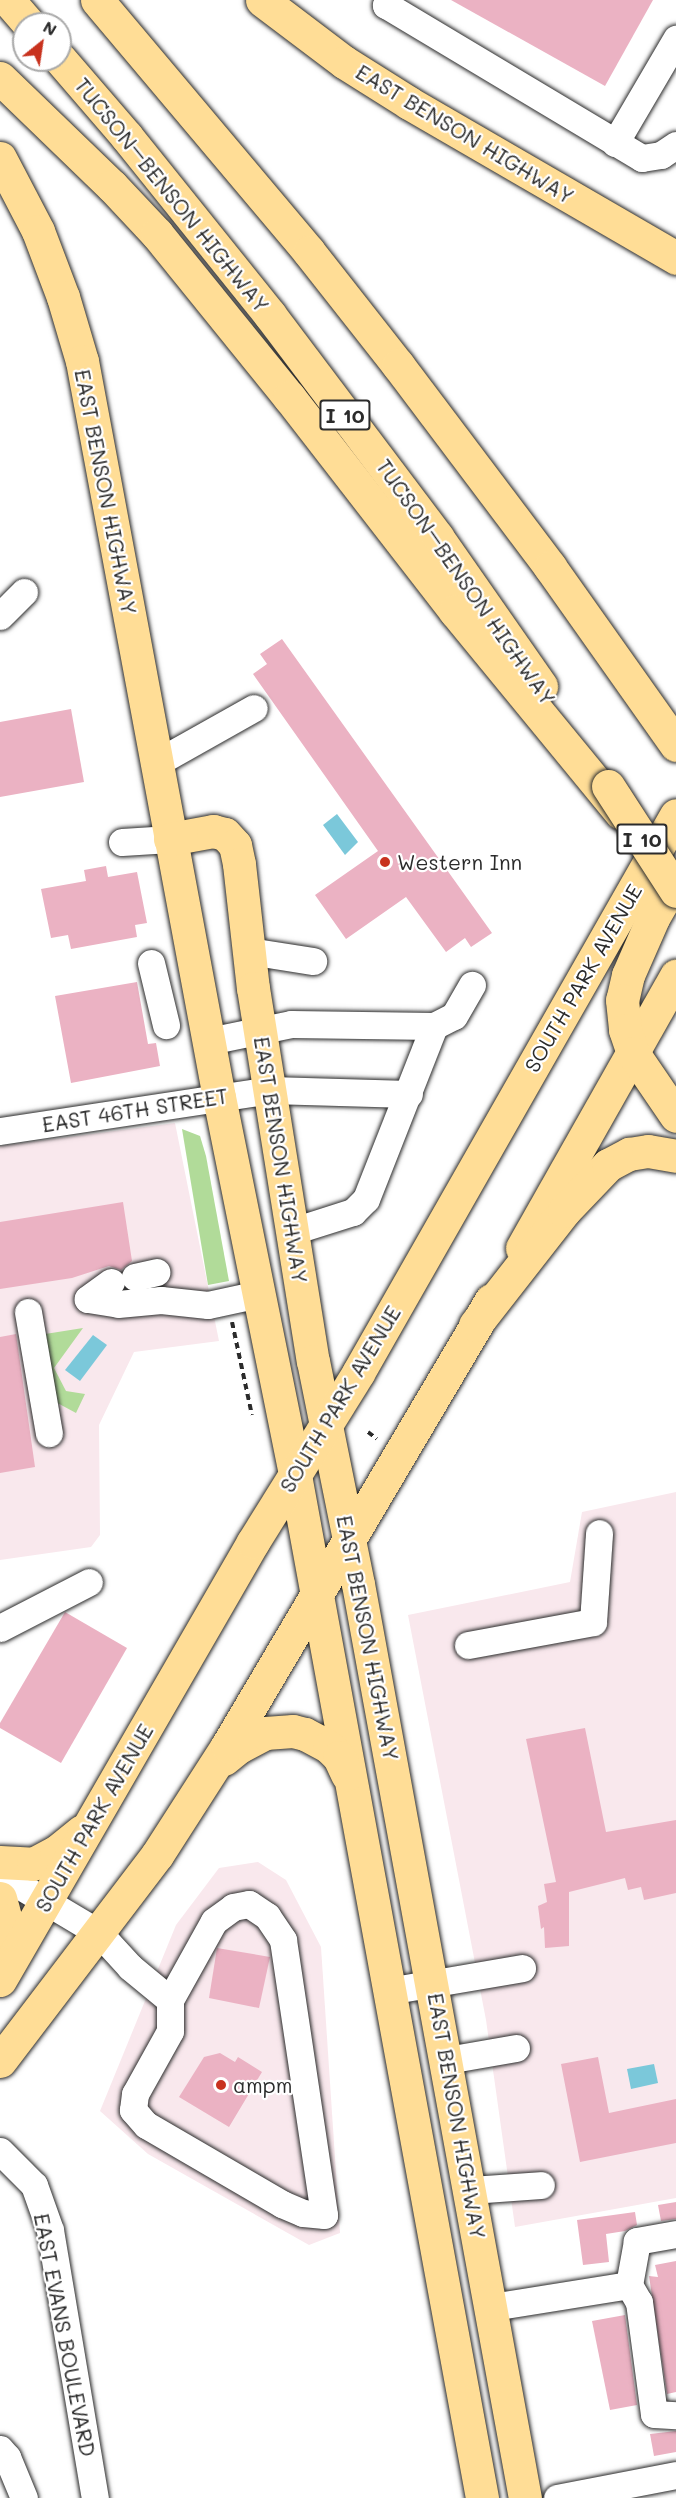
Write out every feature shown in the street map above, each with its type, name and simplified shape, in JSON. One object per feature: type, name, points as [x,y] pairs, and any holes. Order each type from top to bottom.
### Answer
[{"type":"main road","points":[[8,0],[18,12]]},
{"type":"main road","points":[[97,0],[219,142],[309,252],[444,425],[676,745]]},
{"type":"main road","points":[[116,0],[219,142]]},
{"type":"main road","name":"EAST BENSON HIGHWAY","points":[[262,0],[344,62],[408,104],[676,258]]},
{"type":"main road","name":"TUCSON–BENSON HIGHWAY","points":[[70,72],[127,137],[224,257],[416,509],[676,891]]},
{"type":"main road","points":[[0,78],[112,186],[157,234],[289,396],[455,611],[606,789]]},
{"type":"main road","name":"EAST BENSON HIGHWAY","points":[[0,158],[38,231],[63,297],[82,361],[219,1097],[243,1298],[295,1475],[482,2498]]},
{"type":"main road","points":[[652,710],[676,739]]},
{"type":"main road","name":"SOUTH PARK AVENUE","points":[[0,1980],[254,1542],[326,1425],[676,815]]},
{"type":"main road","name":"EAST BENSON HIGHWAY","points":[[171,839],[213,831],[225,834],[235,845],[260,1030],[326,1425],[433,1984],[525,2498]]},
{"type":"main road","points":[[676,878],[653,918],[628,975],[622,1000],[625,1030],[633,1053],[676,1116]]},
{"type":"main road","points":[[0,2061],[157,1855],[248,1713],[475,1325],[505,1279],[676,976]]},
{"type":"main road","points":[[475,1325],[564,1211],[608,1165],[629,1154],[648,1152],[676,1156]]},
{"type":"main road","points":[[206,1778],[226,1758],[252,1739],[265,1733],[293,1731],[305,1734],[329,1747],[346,1772],[352,1791]]},
{"type":"main road","points":[[0,1862],[33,1864],[56,1852],[90,1825]]},
{"type":"main road","points":[[0,1898],[6,1920],[0,1961]]},
{"type":"main road","points":[[468,2424],[511,2418]]},
{"type":"street","points":[[384,2],[642,158],[661,154],[676,145]]},
{"type":"street","points":[[615,143],[676,39]]},
{"type":"street","points":[[0,616],[24,592]]},
{"type":"street","points":[[156,763],[254,708]]},
{"type":"street","points":[[122,842],[171,839]]},
{"type":"street","points":[[249,951],[313,961]]},
{"type":"street","points":[[151,963],[166,1025]]},
{"type":"street","points":[[209,1041],[291,1024],[434,1026],[454,1016],[472,985]]},
{"type":"street","points":[[293,1231],[353,1212],[366,1199],[434,1026]]},
{"type":"street","name":"EAST 46TH STREET","points":[[0,1131],[270,1090],[409,1094]]},
{"type":"street","points":[[134,1277],[88,1299],[118,1304],[161,1300],[207,1305],[243,1298]]},
{"type":"street","points":[[28,1312],[49,1433]]},
{"type":"street","points":[[468,1645],[593,1622],[598,1533]]},
{"type":"street","points":[[0,1628],[89,1582]]},
{"type":"street","points":[[0,1874],[99,1933],[130,1967],[170,2000]]},
{"type":"street","points":[[249,1904],[267,1916],[283,1940],[324,2215],[303,2213],[282,2204],[146,2125],[133,2110],[135,2094],[170,2031],[170,2000],[214,1921],[233,1907],[249,1904]]},
{"type":"street","points":[[388,1991],[522,1968]]},
{"type":"street","points":[[447,2060],[516,2048]]},
{"type":"street","name":"EAST EVANS BOULEVARD","points":[[0,2151],[34,2185],[50,2230],[95,2498]]},
{"type":"street","points":[[470,2190],[541,2185]]},
{"type":"street","points":[[676,2234],[637,2241],[629,2285],[639,2302],[654,2414],[676,2415]]},
{"type":"street","points":[[492,2307],[629,2285]]},
{"type":"street","points":[[0,2454],[24,2498]]},
{"type":"street","points":[[557,2498],[676,2475]]},
{"type":"path","points":[[243,1298],[254,1423]]},
{"type":"path","points":[[368,1432],[378,1439]]},
{"type":"shaded area","points":[[175,1123],[219,1341],[134,1352],[99,1425],[100,1535],[91,1547],[0,1560],[0,1146]]},
{"type":"shaded area","points":[[676,1492],[676,2198],[515,2227],[486,2020],[408,1615],[570,1582],[582,1512]]},
{"type":"shaded area","points":[[258,1862],[286,1880],[321,1947],[340,2233],[309,2245],[148,2154],[100,2111],[176,1925],[219,1868]]},
{"type":"green space","points":[[182,1129],[200,1136],[206,1156],[229,1281],[208,1285]]},
{"type":"green space","points":[[83,1328],[54,1368],[66,1391],[85,1394],[76,1413],[50,1399],[39,1335]]},
{"type":"water","points":[[337,814],[358,842],[345,855],[323,825]]},
{"type":"water","points":[[93,1335],[107,1345],[80,1381],[65,1370]]},
{"type":"water","points":[[654,2064],[658,2083],[631,2089],[627,2069]]},
{"type":"building","points":[[451,0],[653,0],[605,86]]},
{"type":"building","points":[[282,639],[492,933],[471,947],[465,938],[446,952],[406,897],[346,939],[315,895],[378,851],[253,674],[267,664],[260,654]]},
{"type":"building","points":[[71,709],[84,782],[0,797],[0,722]]},
{"type":"building","points":[[106,866],[108,877],[137,872],[147,923],[135,925],[137,937],[71,949],[68,935],[51,938],[41,889],[86,881],[84,870]]},
{"type":"building","points":[[137,982],[148,1044],[156,1043],[160,1066],[71,1083],[55,996]]},
{"type":"building","points":[[123,1202],[132,1261],[121,1270],[109,1266],[72,1278],[0,1289],[0,1222]]},
{"type":"building","points":[[16,1334],[35,1467],[0,1473],[0,1337]]},
{"type":"building","points":[[65,1612],[127,1648],[61,1763],[0,1728],[0,1723]]},
{"type":"building","points":[[585,1728],[606,1832],[676,1820],[676,1893],[644,1900],[641,1887],[628,1890],[625,1878],[569,1892],[569,1946],[545,1948],[544,1927],[541,1929],[538,1906],[547,1902],[544,1884],[556,1882],[526,1739]]},
{"type":"building","points":[[217,1948],[270,1957],[259,2008],[209,1998]]},
{"type":"building","name":"ampm","points":[[220,2053],[235,2062],[238,2057],[262,2072],[229,2127],[179,2097],[204,2057]]},
{"type":"building","points":[[598,2057],[609,2113],[676,2099],[676,2143],[580,2162],[561,2064]]},
{"type":"building","points":[[676,2202],[676,2219],[661,2221],[658,2205]]},
{"type":"building","points":[[635,2212],[637,2225],[625,2231],[606,2234],[609,2262],[583,2265],[577,2220]]},
{"type":"building","points":[[676,2261],[676,2392],[667,2394],[649,2276],[658,2277],[655,2265]]},
{"type":"building","points":[[625,2315],[637,2405],[610,2410],[592,2321]]},
{"type":"building","points":[[676,2431],[676,2452],[654,2456],[650,2434]]},
{"type":"place","name":"Western Inn","points":[[385,862]]},
{"type":"place","name":"ampm","points":[[221,2085]]}]
